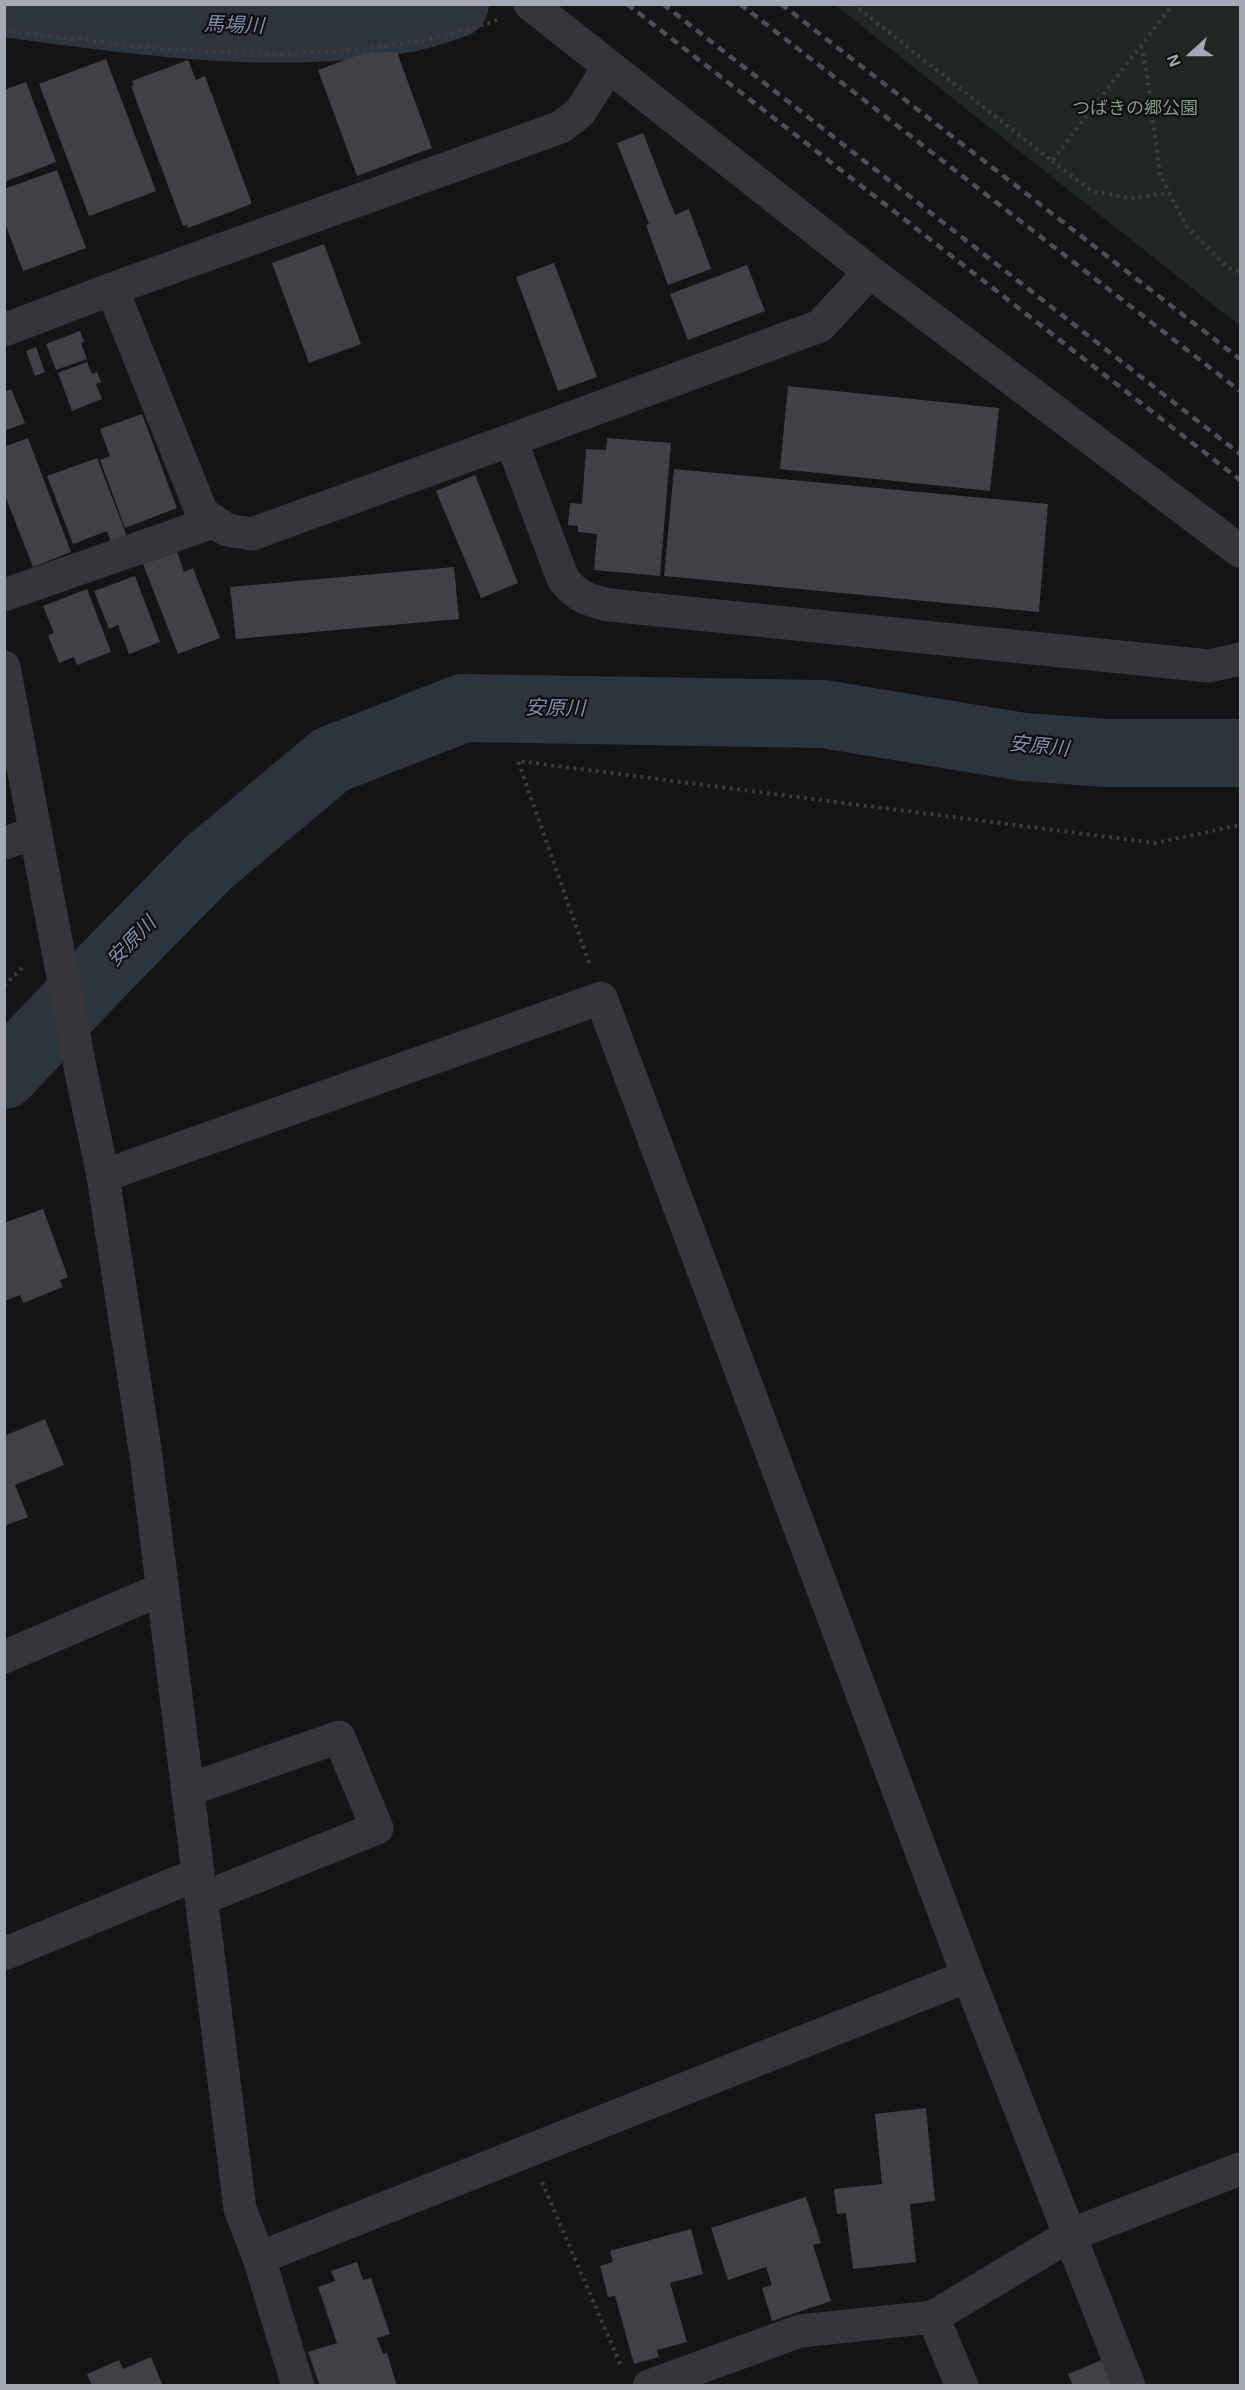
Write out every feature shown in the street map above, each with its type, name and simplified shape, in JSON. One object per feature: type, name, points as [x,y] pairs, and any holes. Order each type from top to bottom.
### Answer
[{"type":"street","points":[[530,5],[870,272],[1240,551]]},
{"type":"street","points":[[4,330],[561,127],[580,112],[608,68]]},
{"type":"street","points":[[112,289],[202,513],[227,531],[252,534],[820,326],[870,272]]},
{"type":"street","points":[[511,440],[563,579],[574,593],[590,601],[609,605],[1209,666],[1240,659]]},
{"type":"street","points":[[4,595],[213,522]]},
{"type":"street","points":[[4,667],[36,833],[45,954],[81,1072],[103,1176],[144,1444],[240,2209],[259,2258],[298,2385]]},
{"type":"street","points":[[4,843],[36,833]]},
{"type":"street","points":[[103,1176],[601,998],[968,1976],[1129,2385]]},
{"type":"street","points":[[4,1657],[162,1589]]},
{"type":"street","points":[[4,1954],[377,1828],[339,1737],[188,1790]]},
{"type":"street","points":[[259,2258],[968,1976]]},
{"type":"street","points":[[637,2380],[800,2331],[933,2317],[1070,2235],[1240,2169]]},
{"type":"street","points":[[933,2317],[962,2385]]},
{"type":"path","points":[[854,4],[1092,191],[1131,198],[1170,193]]},
{"type":"path","points":[[1052,160],[1173,4]]},
{"type":"path","points":[[4,30],[180,51],[347,51],[427,40],[467,31],[530,5]]},
{"type":"path","points":[[1141,45],[1160,175],[1187,227],[1227,267],[1240,272]]},
{"type":"path","points":[[601,998],[518,761],[1155,843],[1240,825]]},
{"type":"path","points":[[4,986],[17,971],[45,954]]},
{"type":"path","points":[[529,2151],[637,2380]]},
{"type":"green space","name":"つばきの郷公園","points":[[835,5],[1240,5],[1240,326]]},
{"type":"building","points":[[397,52],[432,148],[357,176],[318,70],[364,53]]},
{"type":"building","points":[[106,59],[156,191],[89,216],[39,84]]},
{"type":"building","points":[[188,60],[196,80],[205,76],[251,204],[188,228],[187,225],[183,226],[131,86],[134,85],[132,81]]},
{"type":"building","points":[[26,82],[56,162],[4,182],[4,90]]},
{"type":"building","points":[[643,133],[675,215],[689,209],[711,269],[668,285],[646,225],[649,224],[617,143]]},
{"type":"building","points":[[57,170],[86,248],[23,271],[4,221],[4,189]]},
{"type":"building","points":[[324,244],[361,344],[309,363],[272,263]]},
{"type":"building","points":[[554,263],[597,377],[558,391],[516,277]]},
{"type":"building","points":[[747,265],[765,311],[688,340],[670,294]]},
{"type":"building","points":[[80,331],[84,342],[81,343],[87,359],[56,370],[46,344]]},
{"type":"building","points":[[36,347],[45,372],[35,376],[26,351]]},
{"type":"building","points":[[87,362],[92,374],[97,372],[101,382],[96,384],[102,399],[72,411],[58,373]]},
{"type":"building","points":[[788,386],[999,408],[990,491],[780,469]]},
{"type":"building","points":[[11,389],[25,423],[4,431],[4,392]]},
{"type":"building","points":[[142,414],[177,508],[125,528],[100,460],[110,456],[100,429]]},
{"type":"building","points":[[28,438],[71,552],[33,567],[4,493],[4,447]]},
{"type":"building","points":[[607,438],[671,443],[660,576],[594,570],[597,534],[578,532],[578,526],[568,525],[570,503],[582,504],[586,449],[606,450]]},
{"type":"building","points":[[97,458],[128,539],[112,545],[107,531],[73,544],[47,476]]},
{"type":"building","points":[[674,469],[1048,504],[1039,612],[664,576]]},
{"type":"building","points":[[475,475],[518,583],[481,598],[436,491]]},
{"type":"building","points":[[177,552],[184,572],[193,568],[220,638],[178,654],[143,564]]},
{"type":"building","points":[[454,567],[459,619],[236,639],[230,587]]},
{"type":"building","points":[[135,576],[160,642],[129,654],[118,625],[109,629],[94,591]]},
{"type":"building","points":[[87,589],[111,652],[77,665],[74,657],[59,663],[48,635],[54,633],[43,606]]},
{"type":"building","points":[[43,1209],[68,1277],[60,1280],[63,1287],[23,1303],[20,1295],[4,1301],[4,1223]]},
{"type":"building","points":[[45,1419],[64,1465],[15,1485],[28,1517],[4,1526],[4,1436]]},
{"type":"building","points":[[926,2108],[935,2201],[910,2204],[916,2262],[853,2269],[846,2213],[837,2214],[834,2189],[882,2184],[875,2114]]},
{"type":"building","points":[[806,2197],[821,2243],[813,2245],[831,2301],[772,2321],[762,2288],[772,2285],[766,2267],[728,2280],[711,2228]]},
{"type":"building","points":[[691,2229],[703,2274],[670,2283],[687,2342],[657,2350],[659,2357],[634,2364],[615,2296],[608,2297],[600,2266],[613,2262],[610,2251]]},
{"type":"building","points":[[357,2262],[363,2280],[371,2278],[390,2334],[377,2338],[383,2354],[387,2353],[397,2386],[320,2386],[308,2352],[337,2343],[318,2287],[335,2281],[331,2271]]},
{"type":"building","points":[[151,2357],[163,2386],[92,2386],[87,2374],[119,2360],[123,2369]]},
{"type":"building","points":[[1102,2360],[1112,2386],[1073,2386],[1068,2374]]},
{"type":"waterway","name":"馬場川","points":[[12,4],[157,22],[256,28],[354,25],[409,18],[455,4]]},
{"type":"waterway","name":"安原川","points":[[4,1075],[208,863],[331,760],[463,708],[823,714],[1024,747],[1106,753],[1240,753]]},
{"type":"railway","points":[[627,4],[1240,480]]},
{"type":"railway","points":[[663,4],[1240,454]]},
{"type":"railway","points":[[740,4],[1240,391]]},
{"type":"railway","points":[[781,4],[1240,359]]}]
